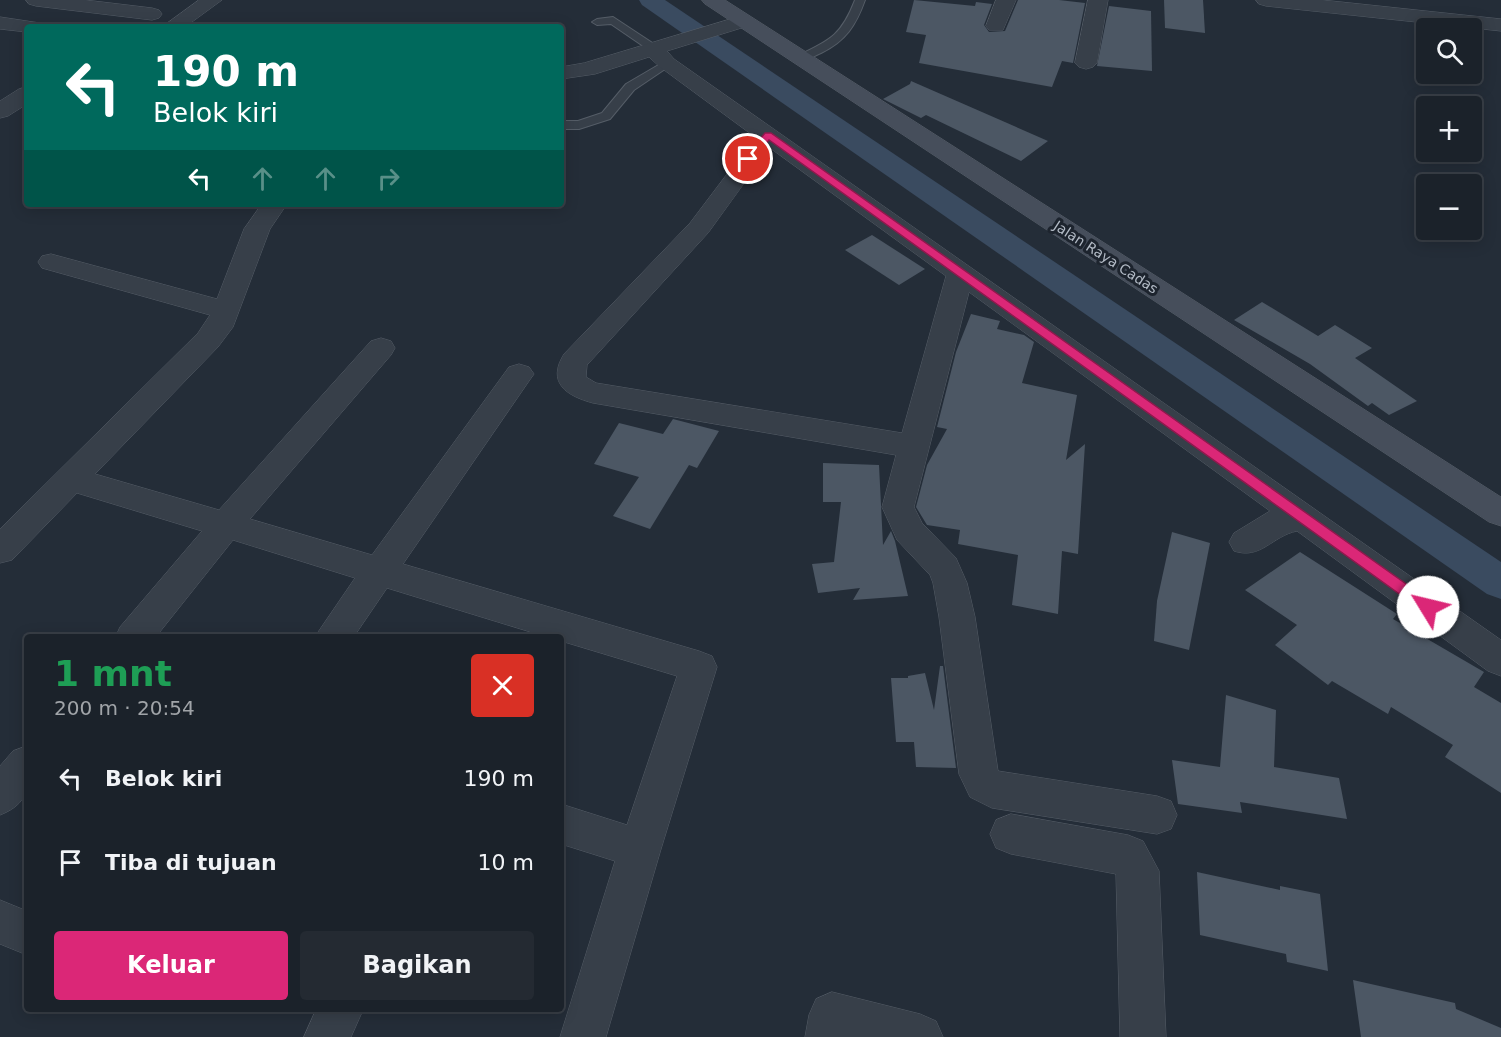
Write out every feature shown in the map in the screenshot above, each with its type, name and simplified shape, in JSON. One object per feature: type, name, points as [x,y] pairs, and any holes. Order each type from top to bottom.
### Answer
[{"type":"street","points":[[36,0],[152,14]]},
{"type":"street","points":[[176,24],[212,0]]},
{"type":"street","name":"Jalan Raya Cadas","points":[[712,0],[733,25],[803,57],[1498,507]]},
{"type":"street","points":[[996,26],[1006,0]]},
{"type":"street","points":[[1086,63],[1098,0]]},
{"type":"street","points":[[1266,0],[1501,25]]},
{"type":"street","points":[[105,24],[123,11]]},
{"type":"street","points":[[0,23],[24,26]]},
{"type":"street","points":[[564,73],[664,52],[733,25]]},
{"type":"street","points":[[664,52],[768,135],[1501,660]]},
{"type":"street","points":[[0,111],[24,96]]},
{"type":"street","points":[[768,135],[699,228],[574,361],[570,369],[570,378],[577,387],[593,393],[915,447]]},
{"type":"street","points":[[0,550],[219,327],[257,229],[273,207]]},
{"type":"street","points":[[51,262],[226,310]]},
{"type":"street","points":[[960,274],[898,507],[909,531],[944,568],[950,583],[957,617],[979,774],[984,784],[992,789],[1008,793],[1157,815]]},
{"type":"street","points":[[136,634],[226,525],[381,348]]},
{"type":"street","points":[[335,634],[519,374]]},
{"type":"street","points":[[70,479],[699,667],[640,849],[583,1037]]},
{"type":"street","points":[[1246,542],[1276,522],[1302,518]]},
{"type":"street","points":[[0,796],[24,768]]},
{"type":"street","points":[[564,825],[640,849]]},
{"type":"street","points":[[1011,834],[1128,856],[1132,859],[1138,871],[1143,1037]]},
{"type":"street","points":[[0,922],[24,932]]},
{"type":"street","points":[[327,1037],[339,1012]]},
{"type":"street","points":[[828,1037],[832,1015],[920,1037]]},
{"type":"lane","points":[[803,57],[844,36],[860,0]]},
{"type":"lane","points":[[564,124],[579,125],[606,116],[664,52],[613,20],[597,22]]},
{"type":"building","points":[[914,0],[975,6],[976,2],[992,4],[984,25],[989,32],[1005,31],[1018,0],[1059,0],[1085,3],[1073,63],[1062,61],[1052,87],[919,63],[926,35],[906,32]]},
{"type":"building","points":[[1164,0],[1203,0],[1205,33],[1165,28]]},
{"type":"building","points":[[1109,6],[1151,11],[1152,71],[1097,66]]},
{"type":"building","points":[[911,81],[1048,141],[1021,161],[926,115],[921,118],[883,99],[910,84]]},
{"type":"building","points":[[872,235],[925,269],[899,285],[845,250]]},
{"type":"building","points":[[1262,302],[1318,336],[1335,325],[1372,348],[1355,358],[1417,401],[1389,415],[1372,403],[1368,406],[1310,364],[1234,320]]},
{"type":"building","points":[[971,314],[1000,321],[997,329],[1024,335],[1034,342],[1022,383],[1077,395],[1066,460],[1085,444],[1078,554],[1062,551],[1058,614],[1012,605],[1018,555],[958,544],[960,530],[927,525],[916,507],[927,465],[947,429],[937,427],[956,352]]},
{"type":"building","points":[[673,419],[719,431],[697,468],[689,465],[650,529],[613,516],[639,477],[594,464],[619,423],[663,434]]},
{"type":"building","points":[[823,463],[879,465],[883,545],[891,531],[908,596],[853,600],[860,588],[818,593],[812,564],[834,562],[841,502],[823,502]]},
{"type":"building","points":[[1172,532],[1210,543],[1189,650],[1154,641],[1157,601]]},
{"type":"building","points":[[1300,552],[1397,614],[1393,619],[1484,672],[1474,687],[1501,703],[1501,793],[1445,757],[1453,745],[1391,707],[1388,714],[1332,681],[1328,685],[1275,645],[1297,625],[1245,590]]},
{"type":"building","points":[[940,666],[943,666],[956,768],[916,767],[914,742],[896,742],[891,678],[908,678],[908,676],[925,673],[934,710]]},
{"type":"building","points":[[1226,695],[1276,710],[1274,767],[1339,778],[1347,819],[1240,802],[1242,813],[1178,804],[1172,760],[1220,767]]},
{"type":"building","points":[[1197,872],[1280,890],[1280,886],[1320,894],[1328,971],[1287,962],[1286,954],[1200,935]]},
{"type":"building","points":[[1353,980],[1455,1003],[1456,1009],[1501,1028],[1501,1037],[1361,1037]]},
{"type":"waterway","points":[[650,0],[1501,583]]},
{"type":"route","points":[[748,159],[768,135],[1428,607]]}]
